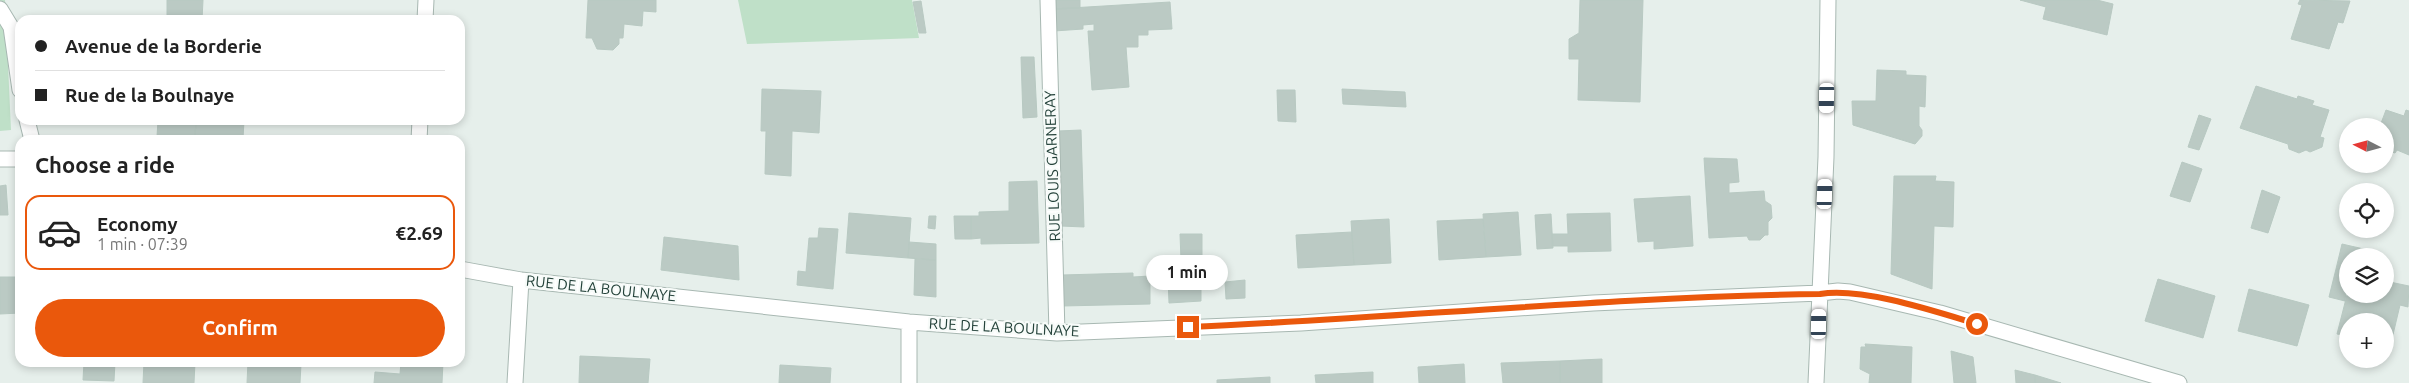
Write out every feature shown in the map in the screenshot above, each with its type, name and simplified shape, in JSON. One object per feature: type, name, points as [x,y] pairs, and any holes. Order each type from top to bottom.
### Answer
[{"type":"street","points":[[425,15],[426,0]]},
{"type":"street","name":"RUE LOUIS GARNERAY","points":[[1048,0],[1057,333]]},
{"type":"street","points":[[1816,383],[1826,157],[1828,0]]},
{"type":"street","points":[[0,9],[11,27],[15,55]]},
{"type":"street","points":[[0,159],[15,159]]},
{"type":"street","name":"RUE DE LA BOULNAYE","points":[[465,269],[521,280],[909,322],[1057,333],[1301,323],[1593,303],[1820,294],[1838,291],[1850,292],[1940,313],[2179,383]]},
{"type":"street","points":[[515,383],[521,280]]},
{"type":"street","points":[[909,322],[909,383]]},
{"type":"green space","points":[[0,0],[5,0],[11,130],[0,131]]},
{"type":"green space","points":[[738,0],[912,0],[919,38],[747,44]]},
{"type":"building","points":[[167,0],[203,0],[202,15],[167,15]]},
{"type":"building","points":[[588,0],[656,0],[656,12],[643,11],[642,26],[624,24],[623,38],[619,38],[619,44],[613,50],[597,49],[592,38],[586,38]]},
{"type":"building","points":[[1054,0],[1080,0],[1080,8],[1054,9]]},
{"type":"building","points":[[1580,0],[1643,0],[1640,102],[1578,100],[1579,59],[1569,59],[1569,39],[1579,33]]},
{"type":"building","points":[[2020,0],[2097,0],[2113,4],[2107,35],[2043,19],[2046,7]]},
{"type":"building","points":[[2300,0],[2350,1],[2343,23],[2338,22],[2329,49],[2291,39],[2302,5],[2298,4]]},
{"type":"building","points":[[921,1],[926,33],[919,33],[913,2]]},
{"type":"building","points":[[1170,2],[1172,29],[1148,30],[1148,35],[1138,35],[1138,47],[1126,47],[1129,87],[1092,90],[1088,31],[1094,31],[1094,24],[1083,25],[1083,29],[1054,31],[1054,9]]},
{"type":"building","points":[[1021,57],[1034,57],[1037,117],[1023,118]]},
{"type":"building","points":[[1877,70],[1906,71],[1906,75],[1926,76],[1925,107],[1919,106],[1919,126],[1922,130],[1922,136],[1915,144],[1853,125],[1852,101],[1876,101]]},
{"type":"building","points":[[2256,86],[2297,99],[2298,96],[2314,101],[2312,105],[2329,110],[2320,137],[2324,138],[2322,147],[2310,152],[2306,150],[2299,153],[2289,149],[2288,144],[2240,128]]},
{"type":"building","points":[[762,89],[821,91],[819,133],[792,131],[791,176],[765,174],[766,131],[761,131]]},
{"type":"building","points":[[1342,89],[1405,92],[1406,107],[1343,104]]},
{"type":"building","points":[[1277,90],[1295,90],[1296,122],[1278,121]]},
{"type":"building","points":[[2386,110],[2404,116],[2406,110],[2409,111],[2409,155],[2397,150],[2394,153],[2394,118],[2383,118]]},
{"type":"building","points":[[2199,115],[2211,119],[2199,150],[2188,147]]},
{"type":"building","points":[[158,125],[196,125],[195,135],[157,135]]},
{"type":"building","points":[[196,125],[244,125],[243,135],[195,135]]},
{"type":"building","points":[[1081,130],[1084,227],[1061,226],[1058,131]]},
{"type":"building","points":[[1704,158],[1737,159],[1739,182],[1729,183],[1729,193],[1764,191],[1765,201],[1771,205],[1772,218],[1768,222],[1768,235],[1765,235],[1760,240],[1749,240],[1747,236],[1709,238]]},
{"type":"building","points":[[2182,162],[2202,169],[2190,202],[2170,196]]},
{"type":"building","points":[[1894,176],[1936,176],[1935,181],[1954,182],[1953,227],[1934,226],[1932,289],[1891,274]]},
{"type":"building","points":[[1037,181],[1039,243],[981,244],[981,238],[971,239],[971,216],[979,216],[979,212],[1009,211],[1009,182]]},
{"type":"building","points":[[6,185],[8,215],[0,215],[0,186]]},
{"type":"building","points":[[2262,190],[2280,197],[2268,233],[2251,228]]},
{"type":"building","points":[[1690,196],[1693,246],[1654,249],[1654,241],[1638,242],[1634,199]]},
{"type":"building","points":[[1518,212],[1521,255],[1486,257],[1483,214]]},
{"type":"building","points":[[849,213],[911,218],[908,258],[846,253]]},
{"type":"building","points":[[1610,213],[1611,251],[1568,252],[1568,246],[1552,246],[1552,234],[1568,234],[1567,214]]},
{"type":"building","points":[[1551,214],[1553,248],[1537,249],[1535,215]]},
{"type":"building","points":[[929,216],[936,216],[935,229],[928,228]]},
{"type":"building","points":[[954,216],[971,216],[971,239],[955,239]]},
{"type":"building","points":[[1389,219],[1391,263],[1354,265],[1351,221]]},
{"type":"building","points":[[1483,219],[1486,257],[1439,260],[1437,221]]},
{"type":"building","points":[[819,228],[838,229],[833,289],[797,285],[798,271],[806,272],[809,238],[818,238]]},
{"type":"building","points":[[1352,232],[1354,265],[1298,268],[1296,235]]},
{"type":"building","points":[[1180,234],[1202,234],[1202,260],[1181,260]]},
{"type":"building","points":[[664,237],[738,246],[739,280],[661,270]]},
{"type":"building","points":[[909,242],[936,244],[936,260],[908,258]]},
{"type":"building","points":[[2342,244],[2359,248],[2341,248]]},
{"type":"building","points":[[2339,256],[2339,270],[2336,269]]},
{"type":"building","points":[[915,259],[936,260],[936,297],[914,295]]},
{"type":"building","points":[[2336,269],[2339,270],[2339,300],[2329,297]]},
{"type":"building","points":[[1133,273],[1133,277],[1150,276],[1150,304],[1062,306],[1062,275]]},
{"type":"building","points":[[0,277],[15,277],[15,313],[0,314]]},
{"type":"building","points":[[1201,277],[1201,301],[1169,303],[1168,278]]},
{"type":"building","points":[[2158,279],[2215,296],[2203,338],[2145,321]]},
{"type":"building","points":[[1245,280],[1245,298],[1226,299],[1225,282]]},
{"type":"building","points":[[2394,283],[2409,286],[2408,307],[2400,305],[2394,330],[2394,313],[2342,313],[2345,303],[2394,303]]},
{"type":"building","points":[[2249,289],[2309,305],[2297,346],[2238,331]]},
{"type":"building","points":[[1865,344],[1912,347],[1911,383],[1869,383],[1870,374],[1860,369],[1861,347],[1866,347]]},
{"type":"building","points":[[1951,351],[1973,357],[1976,383],[1954,383]]},
{"type":"building","points":[[580,356],[650,359],[648,383],[579,383]]},
{"type":"building","points":[[1602,359],[1602,383],[1560,383],[1560,361]]},
{"type":"building","points":[[1560,361],[1560,383],[1503,383],[1501,363]]},
{"type":"building","points":[[1464,364],[1465,383],[1419,383],[1418,367]]},
{"type":"building","points":[[780,365],[831,368],[830,383],[779,383]]},
{"type":"building","points":[[84,367],[115,367],[114,381],[83,380]]},
{"type":"building","points":[[144,367],[195,367],[194,383],[143,383]]},
{"type":"building","points":[[248,367],[301,367],[300,383],[247,383]]},
{"type":"building","points":[[401,367],[443,367],[442,383],[374,383],[375,372],[400,374]]},
{"type":"building","points":[[2015,370],[2035,375],[2035,383],[2016,383]]},
{"type":"building","points":[[1373,372],[1373,383],[1316,383],[1315,375]]},
{"type":"building","points":[[2035,375],[2061,383],[2035,383]]},
{"type":"building","points":[[1270,377],[1270,383],[1217,383],[1217,380]]},
{"type":"route","points":[[1188,327],[1301,323],[1593,303],[1820,294],[1838,291],[1850,292],[1940,313],[1977,324]]}]
